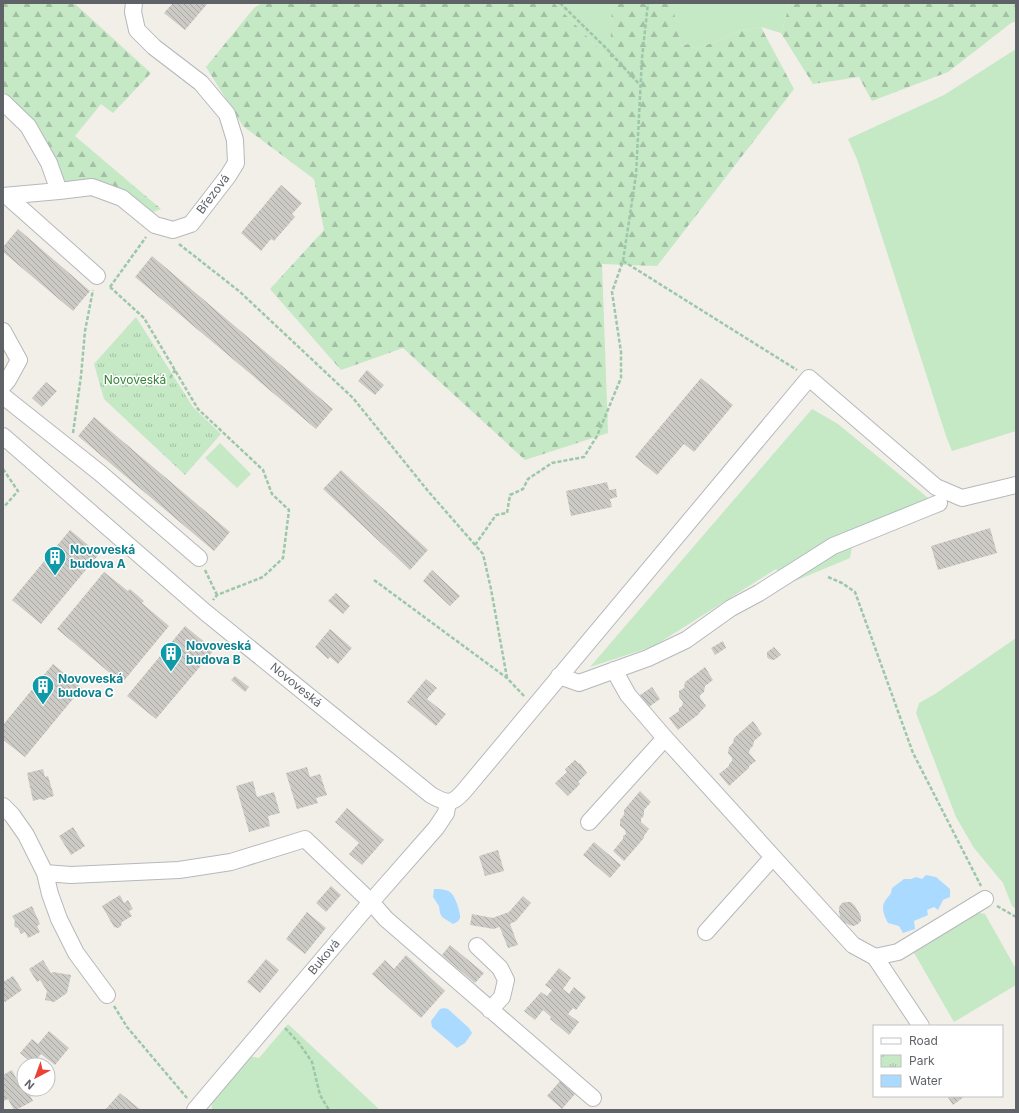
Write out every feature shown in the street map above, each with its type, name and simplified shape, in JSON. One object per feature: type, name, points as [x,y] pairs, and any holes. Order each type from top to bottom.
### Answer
[{"type":"street","name":"Březová","points":[[5,196],[59,192],[92,187],[122,198],[155,225],[173,230],[191,224],[228,176],[236,163],[235,140],[227,114],[201,83],[154,47],[137,30],[133,12],[134,3]]},
{"type":"street","points":[[3,102],[28,126],[49,163],[59,192]]},
{"type":"street","points":[[5,196],[97,276]]},
{"type":"street","points":[[3,331],[19,360],[3,386]]},
{"type":"street","points":[[448,802],[452,801],[464,791],[809,378],[936,487],[962,498],[1016,485]]},
{"type":"street","points":[[3,396],[100,473],[199,558]]},
{"type":"street","name":"Novoveská","points":[[3,436],[205,612],[426,790],[438,799],[448,802]]},
{"type":"street","points":[[560,676],[579,682],[648,658],[686,640],[731,608],[833,546],[939,503]]},
{"type":"street","points":[[614,670],[628,695],[665,738],[853,945],[875,957],[920,1025]]},
{"type":"street","points":[[589,822],[665,738]]},
{"type":"street","name":"Buková","points":[[195,1109],[436,828],[446,813],[448,802]]},
{"type":"street","points":[[3,806],[12,815],[26,835],[45,873],[50,894],[59,919],[76,953],[107,995]]},
{"type":"street","points":[[45,873],[71,875],[179,870],[231,862],[305,838],[371,902],[386,919],[592,1098]]},
{"type":"street","points":[[706,932],[773,857]]},
{"type":"street","points":[[875,957],[898,952],[985,899]]},
{"type":"street","points":[[477,946],[500,968],[506,980],[502,997],[490,1010]]},
{"type":"path","points":[[560,3],[606,48],[640,86]]},
{"type":"path","points":[[475,545],[496,515],[507,513],[510,495],[523,489],[528,479],[552,463],[584,457],[597,436],[621,378],[620,352],[612,292],[623,261],[636,175],[640,86],[648,3]]},
{"type":"path","points":[[110,287],[155,225]]},
{"type":"path","points":[[179,243],[239,291],[353,398],[428,491],[483,554],[507,678]]},
{"type":"path","points":[[623,261],[789,364],[809,378]]},
{"type":"path","points":[[71,450],[81,376],[85,331],[97,276],[144,318],[198,409],[263,470],[272,494],[289,510],[283,558],[263,576],[217,595],[199,558]]},
{"type":"path","points":[[170,378],[175,370]]},
{"type":"path","points":[[3,469],[18,490],[3,508]]},
{"type":"path","points":[[828,577],[842,583],[855,592],[913,753],[979,881],[985,899],[1016,917]]},
{"type":"path","points":[[374,580],[507,678],[535,705]]},
{"type":"path","points":[[107,995],[127,1027],[195,1109]]},
{"type":"path","points":[[273,1017],[300,1043],[312,1062],[320,1095],[329,1110]]},
{"type":"green space","points":[[3,3],[74,3],[151,73],[113,113],[101,104],[75,136],[161,209],[151,213],[122,190],[99,181],[62,182],[39,127],[3,91]]},
{"type":"green space","points":[[262,3],[554,3],[610,60],[612,3],[672,3],[681,46],[688,44],[697,49],[741,31],[761,27],[794,89],[657,266],[602,264],[608,433],[525,460],[403,348],[341,370],[270,289],[324,230],[314,179],[243,126],[206,67],[254,8]]},
{"type":"green space","points":[[554,3],[612,3],[611,61]]},
{"type":"green space","points":[[671,3],[790,3],[781,33],[761,27],[741,31],[697,49],[688,44],[681,46]]},
{"type":"green space","points":[[790,3],[1016,3],[1016,21],[1011,23],[948,72],[872,101],[859,77],[813,84],[781,33]]},
{"type":"green space","points":[[1016,49],[1016,431],[952,451],[857,159],[848,139],[944,95]]},
{"type":"green space","name":"Novoveská","points":[[136,317],[193,407],[221,434],[185,475],[104,399],[94,364]]},
{"type":"green space","points":[[812,409],[838,424],[944,511],[853,542],[850,558],[790,583],[776,569],[654,646],[590,667]]},
{"type":"green space","points":[[220,443],[251,474],[237,488],[205,458]]},
{"type":"green space","points":[[1016,638],[1016,909],[1012,906],[1003,883],[974,848],[956,817],[916,713],[919,703],[935,694]]},
{"type":"green space","points":[[976,912],[985,914],[1016,969],[1016,985],[954,1022],[913,951]]},
{"type":"green space","points":[[288,1024],[380,1110],[212,1110],[211,1100],[247,1056],[259,1058]]},
{"type":"water","points":[[926,875],[936,877],[950,889],[950,897],[943,900],[938,910],[934,907],[927,910],[928,915],[914,921],[915,929],[903,933],[899,926],[888,923],[883,911],[884,903],[891,893],[892,888],[904,879],[916,877],[922,879]]},
{"type":"water","points":[[434,889],[441,889],[450,892],[458,905],[460,919],[453,924],[442,917],[439,906],[433,897]]},
{"type":"water","points":[[440,1009],[448,1009],[469,1028],[472,1033],[465,1043],[457,1048],[432,1027],[431,1021]]},
{"type":"building","points":[[173,3],[208,3],[185,30],[164,13]]},
{"type":"building","points":[[281,185],[302,203],[292,214],[295,217],[274,241],[271,239],[261,251],[241,233]]},
{"type":"building","points":[[18,229],[90,291],[73,311],[3,252],[3,247]]},
{"type":"building","points":[[152,256],[333,409],[316,429],[135,277]]},
{"type":"building","points":[[367,370],[384,385],[375,395],[358,381]]},
{"type":"building","points":[[701,378],[733,405],[694,452],[684,444],[657,475],[635,457]]},
{"type":"building","points":[[46,382],[57,391],[42,407],[32,398]]},
{"type":"building","points":[[94,417],[230,532],[214,551],[78,436]]},
{"type":"building","points":[[341,470],[428,550],[410,570],[323,489]]},
{"type":"building","points":[[607,482],[609,490],[616,489],[617,497],[610,499],[612,507],[571,516],[566,491]]},
{"type":"building","points":[[990,528],[997,553],[938,570],[931,546]]},
{"type":"building","name":"Novoveská budova A","points":[[70,530],[99,554],[41,624],[12,600]]},
{"type":"building","points":[[432,570],[460,596],[450,606],[423,581]]},
{"type":"building","points":[[104,572],[128,591],[130,589],[144,601],[142,603],[169,626],[122,683],[57,629]]},
{"type":"building","points":[[336,593],[350,606],[343,614],[328,601]]},
{"type":"building","name":"Novoveská budova B","points":[[185,626],[214,650],[156,719],[127,696]]},
{"type":"building","points":[[330,629],[352,648],[338,664],[330,657],[328,659],[315,647]]},
{"type":"building","points":[[723,641],[726,648],[715,655],[711,648]]},
{"type":"building","points":[[774,647],[781,655],[774,660],[769,659],[767,657],[767,652]]},
{"type":"building","name":"Novoveská budova C","points":[[53,664],[82,688],[25,757],[3,740],[3,725]]},
{"type":"building","points":[[705,667],[713,680],[705,686],[704,692],[700,695],[700,698],[706,706],[699,714],[678,730],[669,718],[679,711],[679,708],[682,706],[683,702],[679,697],[679,691],[684,688],[685,682]]},
{"type":"building","points":[[235,676],[249,687],[245,692],[231,680]]},
{"type":"building","points":[[426,679],[437,688],[427,699],[446,714],[436,726],[407,702]]},
{"type":"building","points":[[652,687],[660,699],[649,707],[640,695]]},
{"type":"building","points":[[753,721],[762,734],[754,741],[749,753],[756,761],[729,786],[719,774],[729,766],[732,761],[732,758],[728,753],[729,747],[733,743],[734,738]]},
{"type":"building","points":[[575,760],[579,764],[580,763],[587,773],[578,782],[580,784],[568,796],[555,783],[567,772],[565,769]]},
{"type":"building","points":[[307,767],[310,777],[320,774],[327,795],[316,798],[318,803],[297,809],[286,773]]},
{"type":"building","points":[[43,769],[45,777],[48,776],[54,796],[45,800],[40,799],[33,801],[27,773]]},
{"type":"building","points":[[253,781],[257,797],[274,792],[280,813],[268,816],[270,826],[249,832],[236,786]]},
{"type":"building","points":[[640,791],[651,802],[644,810],[644,815],[641,819],[641,822],[649,829],[644,838],[624,861],[613,851],[626,834],[625,830],[620,826],[620,820],[624,815],[624,810]]},
{"type":"building","points":[[347,808],[384,840],[362,865],[349,854],[359,843],[335,822]]},
{"type":"building","points":[[73,827],[85,846],[71,855],[59,836]]},
{"type":"building","points":[[594,842],[621,865],[610,878],[583,855]]},
{"type":"building","points":[[498,850],[504,871],[485,876],[479,856]]},
{"type":"building","points":[[331,886],[341,895],[326,912],[316,903]]},
{"type":"building","points":[[120,895],[124,903],[128,900],[133,909],[129,911],[132,916],[122,922],[121,926],[118,928],[114,927],[102,906]]},
{"type":"building","points":[[523,896],[531,903],[516,921],[510,924],[518,945],[508,948],[499,927],[494,929],[470,925],[472,914],[493,918],[509,912]]},
{"type":"building","points":[[851,902],[861,916],[861,921],[854,926],[846,923],[844,924],[839,917],[839,907],[842,903]]},
{"type":"building","points":[[32,906],[40,924],[37,926],[40,932],[28,938],[25,932],[21,934],[18,928],[15,927],[15,921],[12,916]]},
{"type":"building","points":[[307,912],[326,928],[305,954],[286,939]]},
{"type":"building","points":[[450,945],[484,973],[475,983],[442,955]]},
{"type":"building","points":[[406,955],[445,991],[421,1018],[372,974],[385,960],[394,969]]},
{"type":"building","points":[[266,959],[279,970],[260,993],[247,982]]},
{"type":"building","points":[[43,960],[51,973],[71,975],[67,993],[54,1002],[45,1000],[47,991],[40,980],[37,982],[29,969]]},
{"type":"building","points":[[559,968],[571,978],[563,989],[569,994],[574,987],[586,997],[576,1010],[573,1008],[568,1014],[579,1022],[569,1035],[550,1019],[551,1017],[543,1010],[535,1020],[524,1011],[541,992],[547,996],[552,990],[545,985]]},
{"type":"building","points":[[13,976],[22,990],[5,1002],[3,999],[3,982]]},
{"type":"building","points":[[49,1031],[69,1048],[56,1064],[56,1057],[45,1057],[41,1054],[39,1057],[25,1057],[20,1053],[32,1039],[38,1044]]},
{"type":"building","points":[[12,1070],[16,1078],[16,1097],[31,1097],[33,1101],[14,1110],[8,1099],[4,1101],[3,1099],[3,1075]]},
{"type":"building","points":[[560,1081],[575,1094],[562,1109],[547,1096]]},
{"type":"building","points":[[120,1093],[141,1110],[105,1110]]},
{"type":"building","points":[[948,1097],[964,1097],[953,1105]]},
{"type":"place","name":"Novoveská budova A","points":[[55,576]]},
{"type":"place","name":"Novoveská budova B","points":[[171,672]]},
{"type":"place","name":"Novoveská budova C","points":[[43,706]]}]
